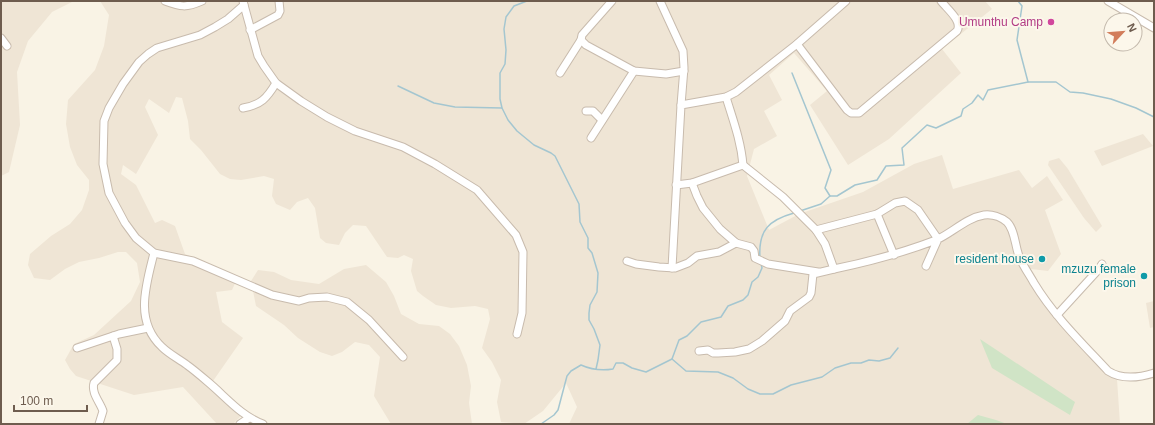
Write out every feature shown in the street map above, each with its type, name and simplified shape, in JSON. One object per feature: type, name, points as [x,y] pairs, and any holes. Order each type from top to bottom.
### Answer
[{"type":"street","points":[[165,1],[182,7],[190,6],[202,1]]},
{"type":"street","points":[[250,30],[279,13],[279,1]]},
{"type":"street","points":[[560,73],[581,40],[582,35],[612,1]]},
{"type":"street","points":[[660,1],[683,51],[684,71],[672,268]]},
{"type":"street","points":[[681,105],[726,97],[746,85],[797,44],[846,1]]},
{"type":"street","points":[[797,44],[847,110],[851,113],[859,113],[957,31],[958,25],[956,19],[941,1]]},
{"type":"street","points":[[1108,1],[1154,28]]},
{"type":"street","points":[[244,3],[258,56],[276,83],[301,101],[356,131],[403,147],[435,164],[480,193],[513,231],[520,243],[522,252],[523,306],[517,334]]},
{"type":"street","points":[[244,3],[228,19],[200,35],[157,48],[148,54],[139,62],[123,84],[109,108],[104,121],[103,164],[110,193],[125,223],[136,238],[154,253],[193,260],[272,295],[299,301],[309,298],[327,297],[347,302],[369,320],[403,357]]},
{"type":"street","points":[[1,38],[8,46]]},
{"type":"street","points":[[581,40],[586,45],[634,72],[666,74],[684,71]]},
{"type":"street","points":[[591,138],[634,72]]},
{"type":"street","points":[[243,108],[259,104],[276,83]]},
{"type":"street","points":[[726,97],[738,136],[742,152],[743,165],[783,197],[816,230],[825,244],[834,269]]},
{"type":"street","points":[[586,112],[593,111],[602,120]]},
{"type":"street","points":[[676,185],[692,183],[743,165]]},
{"type":"street","points":[[692,183],[699,201],[707,215],[736,243],[751,247],[754,251],[755,258],[768,264],[818,272]]},
{"type":"street","points":[[816,230],[877,214],[896,203],[905,201],[918,210],[938,239]]},
{"type":"street","points":[[877,214],[894,255]]},
{"type":"street","points":[[699,351],[708,350],[713,353],[724,353],[742,351],[755,346],[785,321],[787,314],[792,308],[809,298],[812,276],[814,273],[894,255],[938,239],[964,223],[984,215],[994,216],[1008,223],[1024,266],[1044,297],[1108,371],[1119,376],[1130,377],[1154,374]]},
{"type":"street","points":[[926,266],[938,239]]},
{"type":"street","points":[[627,261],[636,264],[672,268],[684,265],[697,256],[719,252],[736,243]]},
{"type":"street","points":[[154,253],[147,279],[144,302],[148,328],[163,348],[209,382],[249,418],[263,424]]},
{"type":"street","points":[[1058,315],[1102,264]]},
{"type":"street","points":[[77,348],[133,330],[148,328]]},
{"type":"street","points":[[99,424],[103,411],[93,391],[93,387],[94,383],[117,360],[117,349],[113,336]]},
{"type":"street","points":[[240,424],[249,418]]},
{"type":"shaded area","points":[[1,1],[74,1],[52,12],[28,41],[17,72],[20,125],[9,172],[1,176]]},
{"type":"shaded area","points":[[100,1],[985,1],[992,9],[942,49],[961,73],[889,139],[848,165],[810,105],[827,91],[794,53],[769,75],[782,100],[764,111],[777,136],[754,149],[747,176],[769,230],[799,214],[863,192],[914,164],[942,155],[953,189],[1019,170],[1032,188],[1047,176],[1063,200],[1045,210],[1061,254],[1048,271],[1023,268],[1107,372],[1117,379],[1120,424],[569,424],[577,407],[566,383],[543,411],[524,424],[501,422],[497,402],[501,380],[492,362],[482,348],[490,319],[488,309],[475,306],[451,308],[436,305],[417,291],[411,271],[413,259],[404,255],[398,258],[387,257],[366,226],[353,225],[345,233],[339,245],[326,243],[320,238],[315,208],[308,198],[297,202],[290,210],[276,204],[272,196],[274,179],[264,176],[241,180],[230,179],[220,174],[190,139],[188,121],[182,98],[176,97],[169,113],[149,99],[145,107],[158,135],[136,174],[123,165],[121,174],[136,185],[155,223],[162,220],[175,226],[185,254],[237,279],[232,290],[216,292],[222,322],[243,338],[213,381],[241,416],[233,424],[217,424],[183,387],[134,395],[76,376],[65,360],[74,344],[94,335],[131,301],[140,282],[137,263],[126,252],[118,252],[79,262],[65,269],[50,280],[34,278],[28,265],[30,254],[51,236],[70,224],[82,210],[89,190],[89,180],[77,165],[70,147],[66,124],[68,100],[95,70],[104,46],[109,15]]},
{"type":"shaded area","points":[[1143,134],[1153,146],[1102,166],[1094,151]]},
{"type":"shaded area","points":[[1059,158],[1068,169],[1102,226],[1096,232],[1084,218],[1048,165],[1049,161]]},
{"type":"shaded area","points":[[366,265],[386,282],[394,296],[401,314],[419,324],[439,326],[450,334],[459,346],[467,365],[471,386],[469,403],[472,424],[391,424],[374,396],[380,357],[369,345],[355,342],[342,352],[332,356],[320,352],[298,338],[284,325],[256,306],[251,281],[258,270],[274,272],[291,280],[319,284],[344,269]]},
{"type":"shaded area","points":[[1154,301],[1154,327],[1150,328],[1146,303]]},
{"type":"green space","points":[[980,339],[1075,402],[1070,415],[992,368]]},
{"type":"green space","points":[[978,415],[996,420],[1007,424],[967,424]]},
{"type":"waterway","points":[[527,1],[514,6],[506,17],[504,29],[506,50],[505,64],[500,73],[500,99],[502,108],[508,120],[517,131],[534,145],[555,156],[579,204],[580,222],[588,238],[588,248],[592,253],[598,273],[597,292],[590,305],[589,313],[589,320],[600,345],[596,369]]},
{"type":"waterway","points":[[1018,1],[1022,6],[1017,40],[1028,82]]},
{"type":"waterway","points":[[792,73],[831,170],[825,188],[830,196]]},
{"type":"waterway","points":[[800,211],[821,204],[830,196],[837,196],[855,185],[877,180],[886,166],[904,165],[902,148],[927,125],[936,128],[961,116],[963,109],[972,103],[978,95],[983,100],[988,90],[1028,82],[1056,82],[1070,92],[1083,93],[1111,99],[1136,108],[1154,117]]},
{"type":"waterway","points":[[398,86],[434,103],[455,107],[502,108]]},
{"type":"waterway","points":[[760,258],[763,233],[778,219],[794,213]]},
{"type":"waterway","points":[[672,359],[679,340],[687,336],[701,322],[721,317],[728,306],[743,300],[748,295],[752,282],[758,277],[762,268],[761,263]]},
{"type":"waterway","points":[[541,424],[554,415],[558,410],[567,376],[571,371],[581,365],[597,370],[604,370],[613,369],[616,363],[623,363],[632,368],[646,372],[672,359],[686,371],[718,372],[733,378],[748,389],[760,394],[773,394],[791,385],[822,377],[835,368],[851,363],[861,363],[869,360],[879,361],[890,358],[898,348]]},
{"type":"place","name":"Umunthu Camp","points":[[1051,22]]},
{"type":"place","name":"resident house","points":[[1042,259]]},
{"type":"place","name":"mzuzu female prison","points":[[1144,276]]}]
